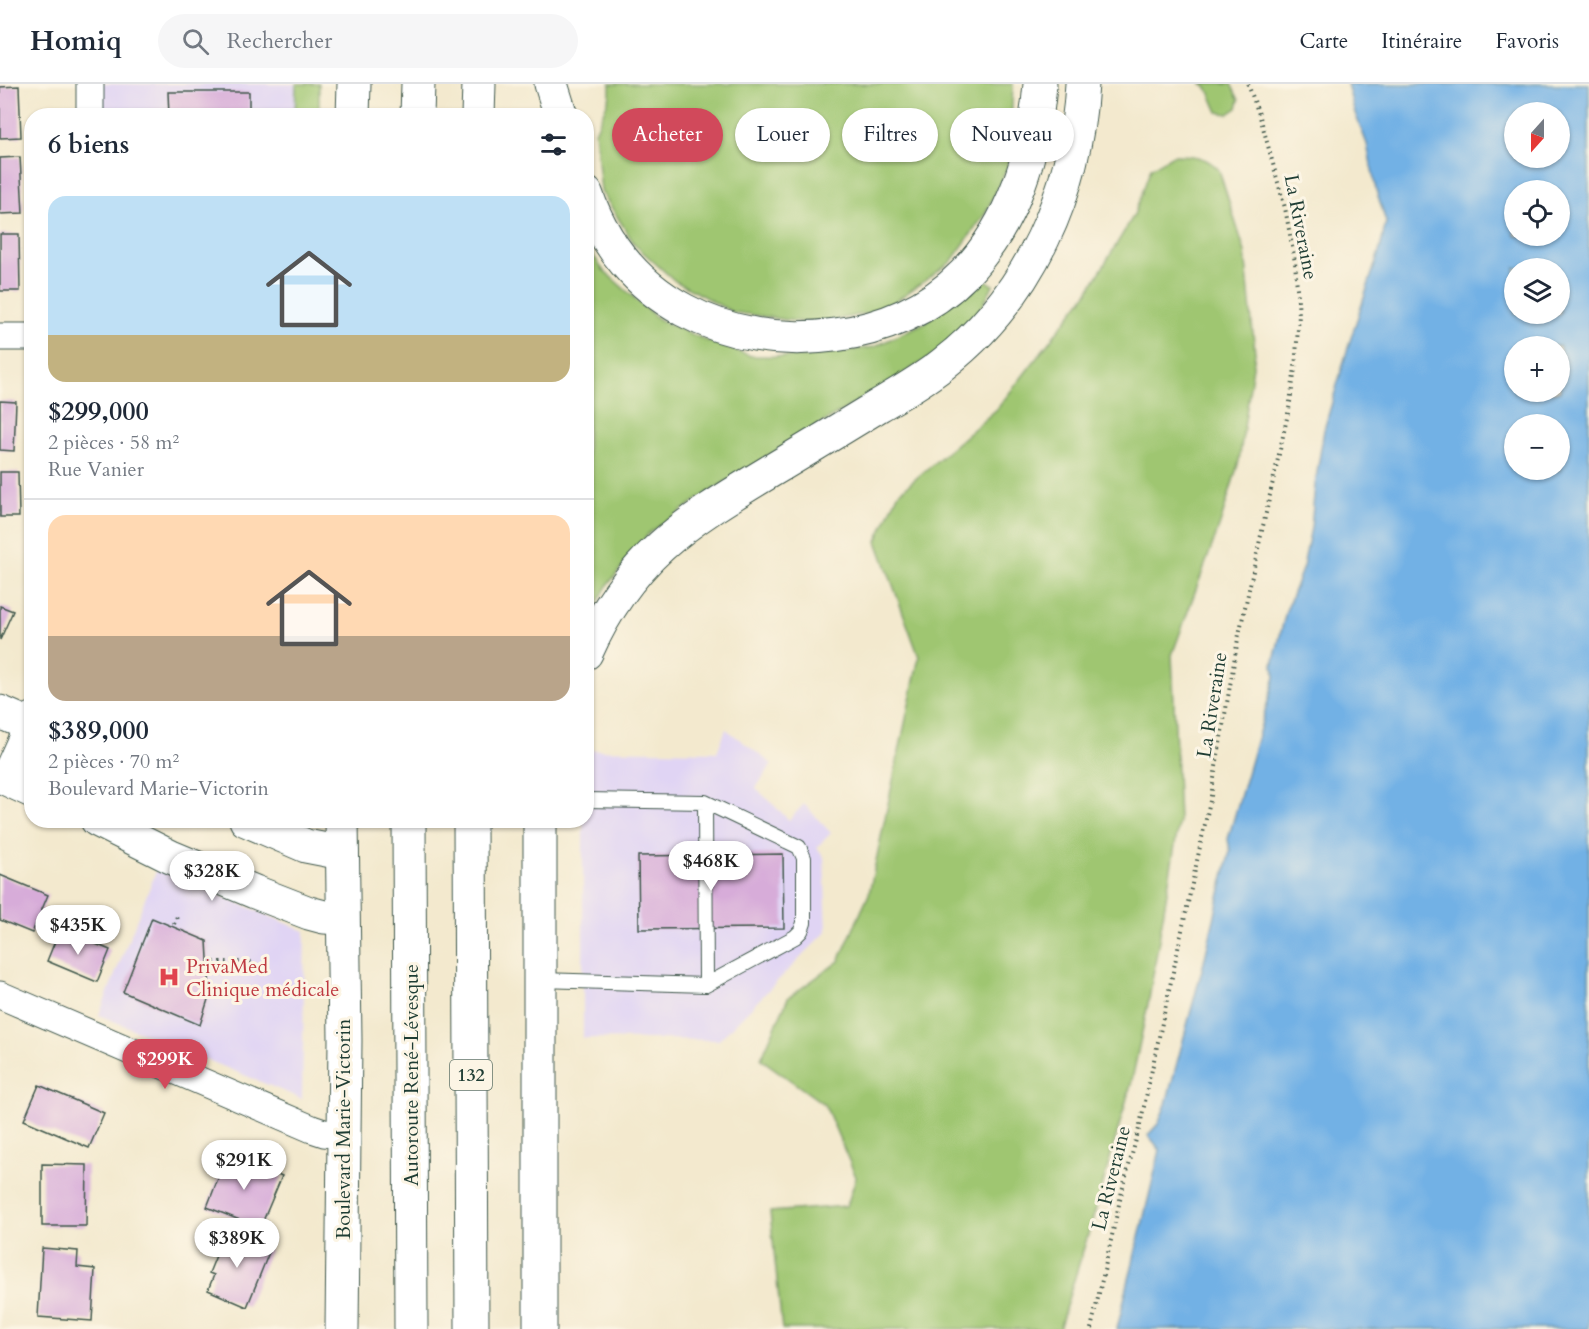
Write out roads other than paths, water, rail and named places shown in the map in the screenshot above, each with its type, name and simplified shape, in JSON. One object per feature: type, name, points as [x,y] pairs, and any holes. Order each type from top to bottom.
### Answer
[{"type":"main road","points":[[353,108],[354,84]]},
{"type":"main road","points":[[417,108],[418,84]]},
{"type":"main road","points":[[478,108],[479,84]]},
{"type":"main road","points":[[542,108],[543,84]]},
{"type":"main road","points":[[551,84],[558,108]]},
{"type":"main road","points":[[594,210],[606,236],[627,266],[657,292],[696,316],[739,332],[773,338],[815,338],[856,332],[896,319],[932,300],[963,275],[985,249],[1005,217],[1020,182],[1036,121],[1040,84]]},
{"type":"main road","points":[[594,636],[621,589],[650,556],[672,536],[721,500],[926,377],[963,347],[995,315],[1027,268],[1056,209],[1072,159],[1082,84]]},
{"type":"main road","points":[[114,828],[171,857],[265,897],[309,913],[342,918]]},
{"type":"main road","points":[[264,828],[306,846],[342,853]]},
{"type":"main road","name":"Boulevard Marie-Victorin","points":[[342,828],[345,1040],[342,1329]]},
{"type":"main road","name":"Autoroute René-Lévesque","points":[[409,828],[411,1329]]},
{"type":"main road","name":"132","points":[[470,828],[472,1329]]},
{"type":"main road","points":[[540,828],[540,1329]]},
{"type":"street","points":[[90,84],[90,108]]},
{"type":"street","points":[[0,337],[24,337]]},
{"type":"street","points":[[12,782],[23,720]]},
{"type":"street","points":[[0,995],[312,1129],[343,1135]]},
{"type":"lane","points":[[541,980],[706,985],[795,937],[801,931],[804,923],[804,858],[799,847],[705,802],[594,800]]},
{"type":"lane","points":[[705,802],[706,985]]},
{"type":"water","points":[[1347,84],[1589,84],[1589,1329],[1117,1329],[1160,1150],[1148,1135],[1158,1124],[1166,1104],[1204,962],[1230,851],[1228,839],[1275,677],[1273,665],[1286,611],[1303,567],[1311,528],[1324,430],[1380,249],[1386,222],[1376,190],[1367,144]]},
{"type":"place","name":"PrivaMed Clinique médicale","points":[[169,977]]}]
